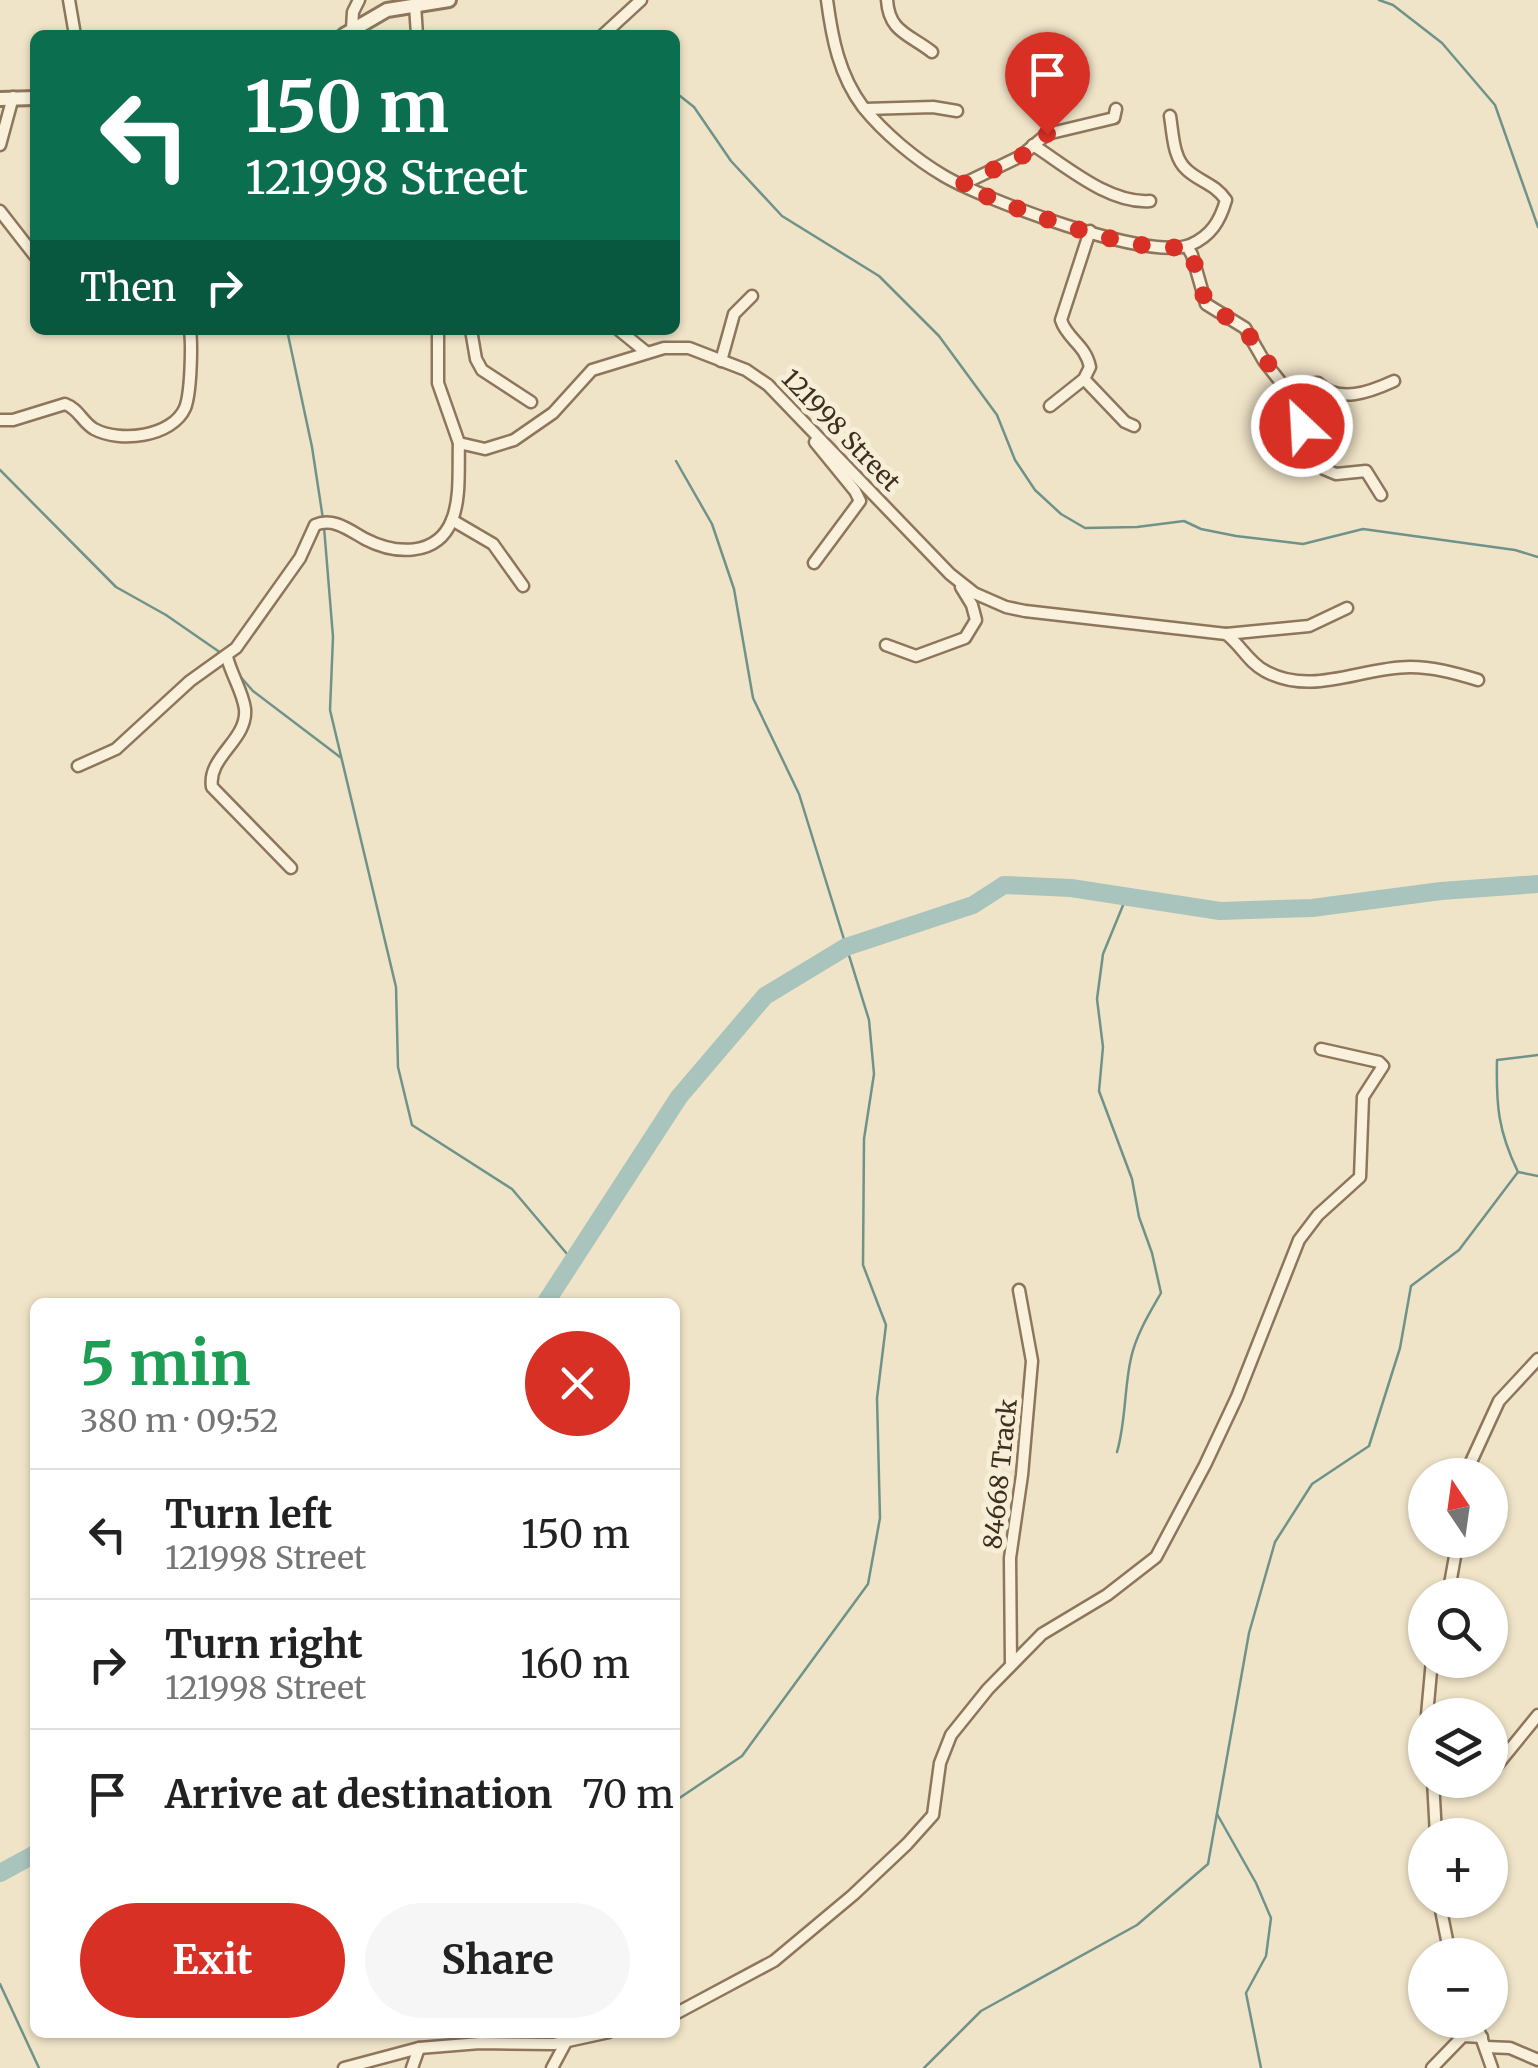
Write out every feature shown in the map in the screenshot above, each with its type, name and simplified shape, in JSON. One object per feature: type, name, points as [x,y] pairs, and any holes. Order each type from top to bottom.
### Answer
[{"type":"street","points":[[69,0],[73,30]]},
{"type":"street","points":[[349,30],[359,0]]},
{"type":"street","points":[[352,30],[387,10],[449,0]]},
{"type":"street","points":[[608,30],[641,0]]},
{"type":"street","points":[[827,0],[839,64],[866,109],[895,139],[961,185],[1090,231],[1168,249],[1186,246],[1212,230],[1226,200],[1218,188],[1185,169],[1175,149],[1170,116]]},
{"type":"street","points":[[887,0],[894,26],[932,52]]},
{"type":"street","points":[[416,5],[417,30]]},
{"type":"street","points":[[0,145],[7,98]]},
{"type":"street","points":[[866,109],[933,107],[957,111]]},
{"type":"street","points":[[961,185],[1022,156],[1057,130],[1109,121],[1116,108]]},
{"type":"street","points":[[1034,145],[1092,182],[1130,200],[1150,201]]},
{"type":"street","points":[[0,211],[30,250]]},
{"type":"street","points":[[1050,406],[1084,379],[1090,367],[1081,345],[1061,320],[1090,231]]},
{"type":"street","points":[[1186,246],[1206,304],[1244,328],[1283,385],[1319,464],[1331,473],[1366,471],[1382,495]]},
{"type":"street","points":[[721,361],[734,314],[752,296]]},
{"type":"street","points":[[0,420],[13,420],[65,404],[94,429],[107,433],[141,435],[164,428],[186,407],[190,335]]},
{"type":"street","points":[[78,766],[116,749],[190,681],[226,656],[288,576],[315,526],[330,522],[376,544],[409,551],[425,547],[444,532],[452,520],[460,442],[438,383],[438,335]]},
{"type":"street","points":[[476,335],[476,360],[482,370],[531,402]]},
{"type":"street","points":[[624,335],[646,352]]},
{"type":"street","name":"121998 Street","points":[[460,442],[485,449],[514,440],[553,413],[592,370],[646,352],[689,348],[758,377],[852,470],[926,551],[959,581],[989,600],[1025,611],[1226,634],[1309,626],[1347,608]]},
{"type":"street","points":[[1084,379],[1134,426]]},
{"type":"street","points":[[1283,385],[1318,383],[1330,394],[1341,396],[1373,391],[1394,381]]},
{"type":"street","points":[[802,420],[859,497],[858,506],[814,563]]},
{"type":"street","points":[[452,520],[493,544],[523,586]]},
{"type":"street","points":[[886,645],[916,656],[964,638],[976,620],[959,581]]},
{"type":"street","points":[[1226,634],[1262,670],[1293,681],[1334,680],[1406,666],[1448,671],[1478,680]]},
{"type":"street","points":[[226,656],[245,709],[244,721],[212,772],[212,787],[291,868]]},
{"type":"street","points":[[680,2011],[774,1961],[853,1895],[928,1823],[936,1805],[940,1763],[951,1735],[1011,1664],[1042,1634],[1118,1588],[1163,1548],[1236,1397],[1299,1240],[1318,1215],[1360,1176],[1363,1097],[1383,1066],[1321,1049]]},
{"type":"street","name":"84668 Track","points":[[1011,1664],[1010,1558],[1032,1361],[1019,1290]]},
{"type":"street","points":[[1473,1458],[1499,1401],[1538,1359]]},
{"type":"street","points":[[1508,1752],[1538,1714]]},
{"type":"street","points":[[1432,2068],[1463,2036],[1538,2060]]},
{"type":"street","points":[[344,2068],[419,2048],[583,2038]]},
{"type":"street","points":[[1483,2038],[1491,2066],[1510,2048]]},
{"type":"street","points":[[552,2068],[566,2042]]},
{"type":"street","points":[[412,2068],[419,2048]]},
{"type":"waterway","points":[[1379,0],[1393,5],[1442,43],[1495,105],[1538,227]]},
{"type":"waterway","points":[[680,96],[694,107],[731,161],[782,216],[879,276],[939,336],[997,415],[1015,460],[1035,490],[1061,514],[1085,528],[1184,521],[1236,536],[1303,544],[1363,529],[1515,550],[1538,557]]},
{"type":"waterway","points":[[288,335],[323,519]]},
{"type":"waterway","points":[[676,461],[712,524],[734,589],[753,698],[799,794],[869,1020],[874,1074],[864,1139],[863,1265],[886,1325],[877,1398],[880,1518],[868,1584],[742,1756],[680,1798]]},
{"type":"waterway","points":[[0,470],[116,587],[221,653]]},
{"type":"waterway","points":[[324,527],[333,637],[330,710],[396,987],[398,1067],[412,1125],[512,1189],[573,1261]]},
{"type":"waterway","points":[[238,674],[253,691],[340,757]]},
{"type":"waterway","points":[[549,1298],[679,1097],[765,996],[846,947],[973,905],[1004,885],[1071,888],[1220,911],[1312,908],[1441,891],[1538,884]]},
{"type":"waterway","points":[[1117,1452],[1133,1349],[1161,1293],[1132,1179],[1099,1091],[1103,1047],[1097,999],[1103,954],[1126,898]]},
{"type":"waterway","points":[[1538,1055],[1497,1060],[1498,1104],[1506,1144],[1518,1172],[1538,1176]]},
{"type":"waterway","points":[[924,2068],[981,2011],[1137,1925],[1208,1864],[1249,1633],[1275,1542],[1312,1484],[1369,1446],[1400,1348],[1411,1286],[1459,1250],[1518,1172]]},
{"type":"waterway","points":[[1217,1814],[1271,1918],[1266,1956],[1246,1993],[1261,2068]]},
{"type":"waterway","points":[[0,1873],[30,1857]]},
{"type":"waterway","points":[[0,1984],[39,2068]]},
{"type":"route","points":[[1047,134],[1022,156],[961,185],[1058,222],[1142,246],[1186,246],[1206,304],[1244,328],[1283,385],[1302,426]]}]
